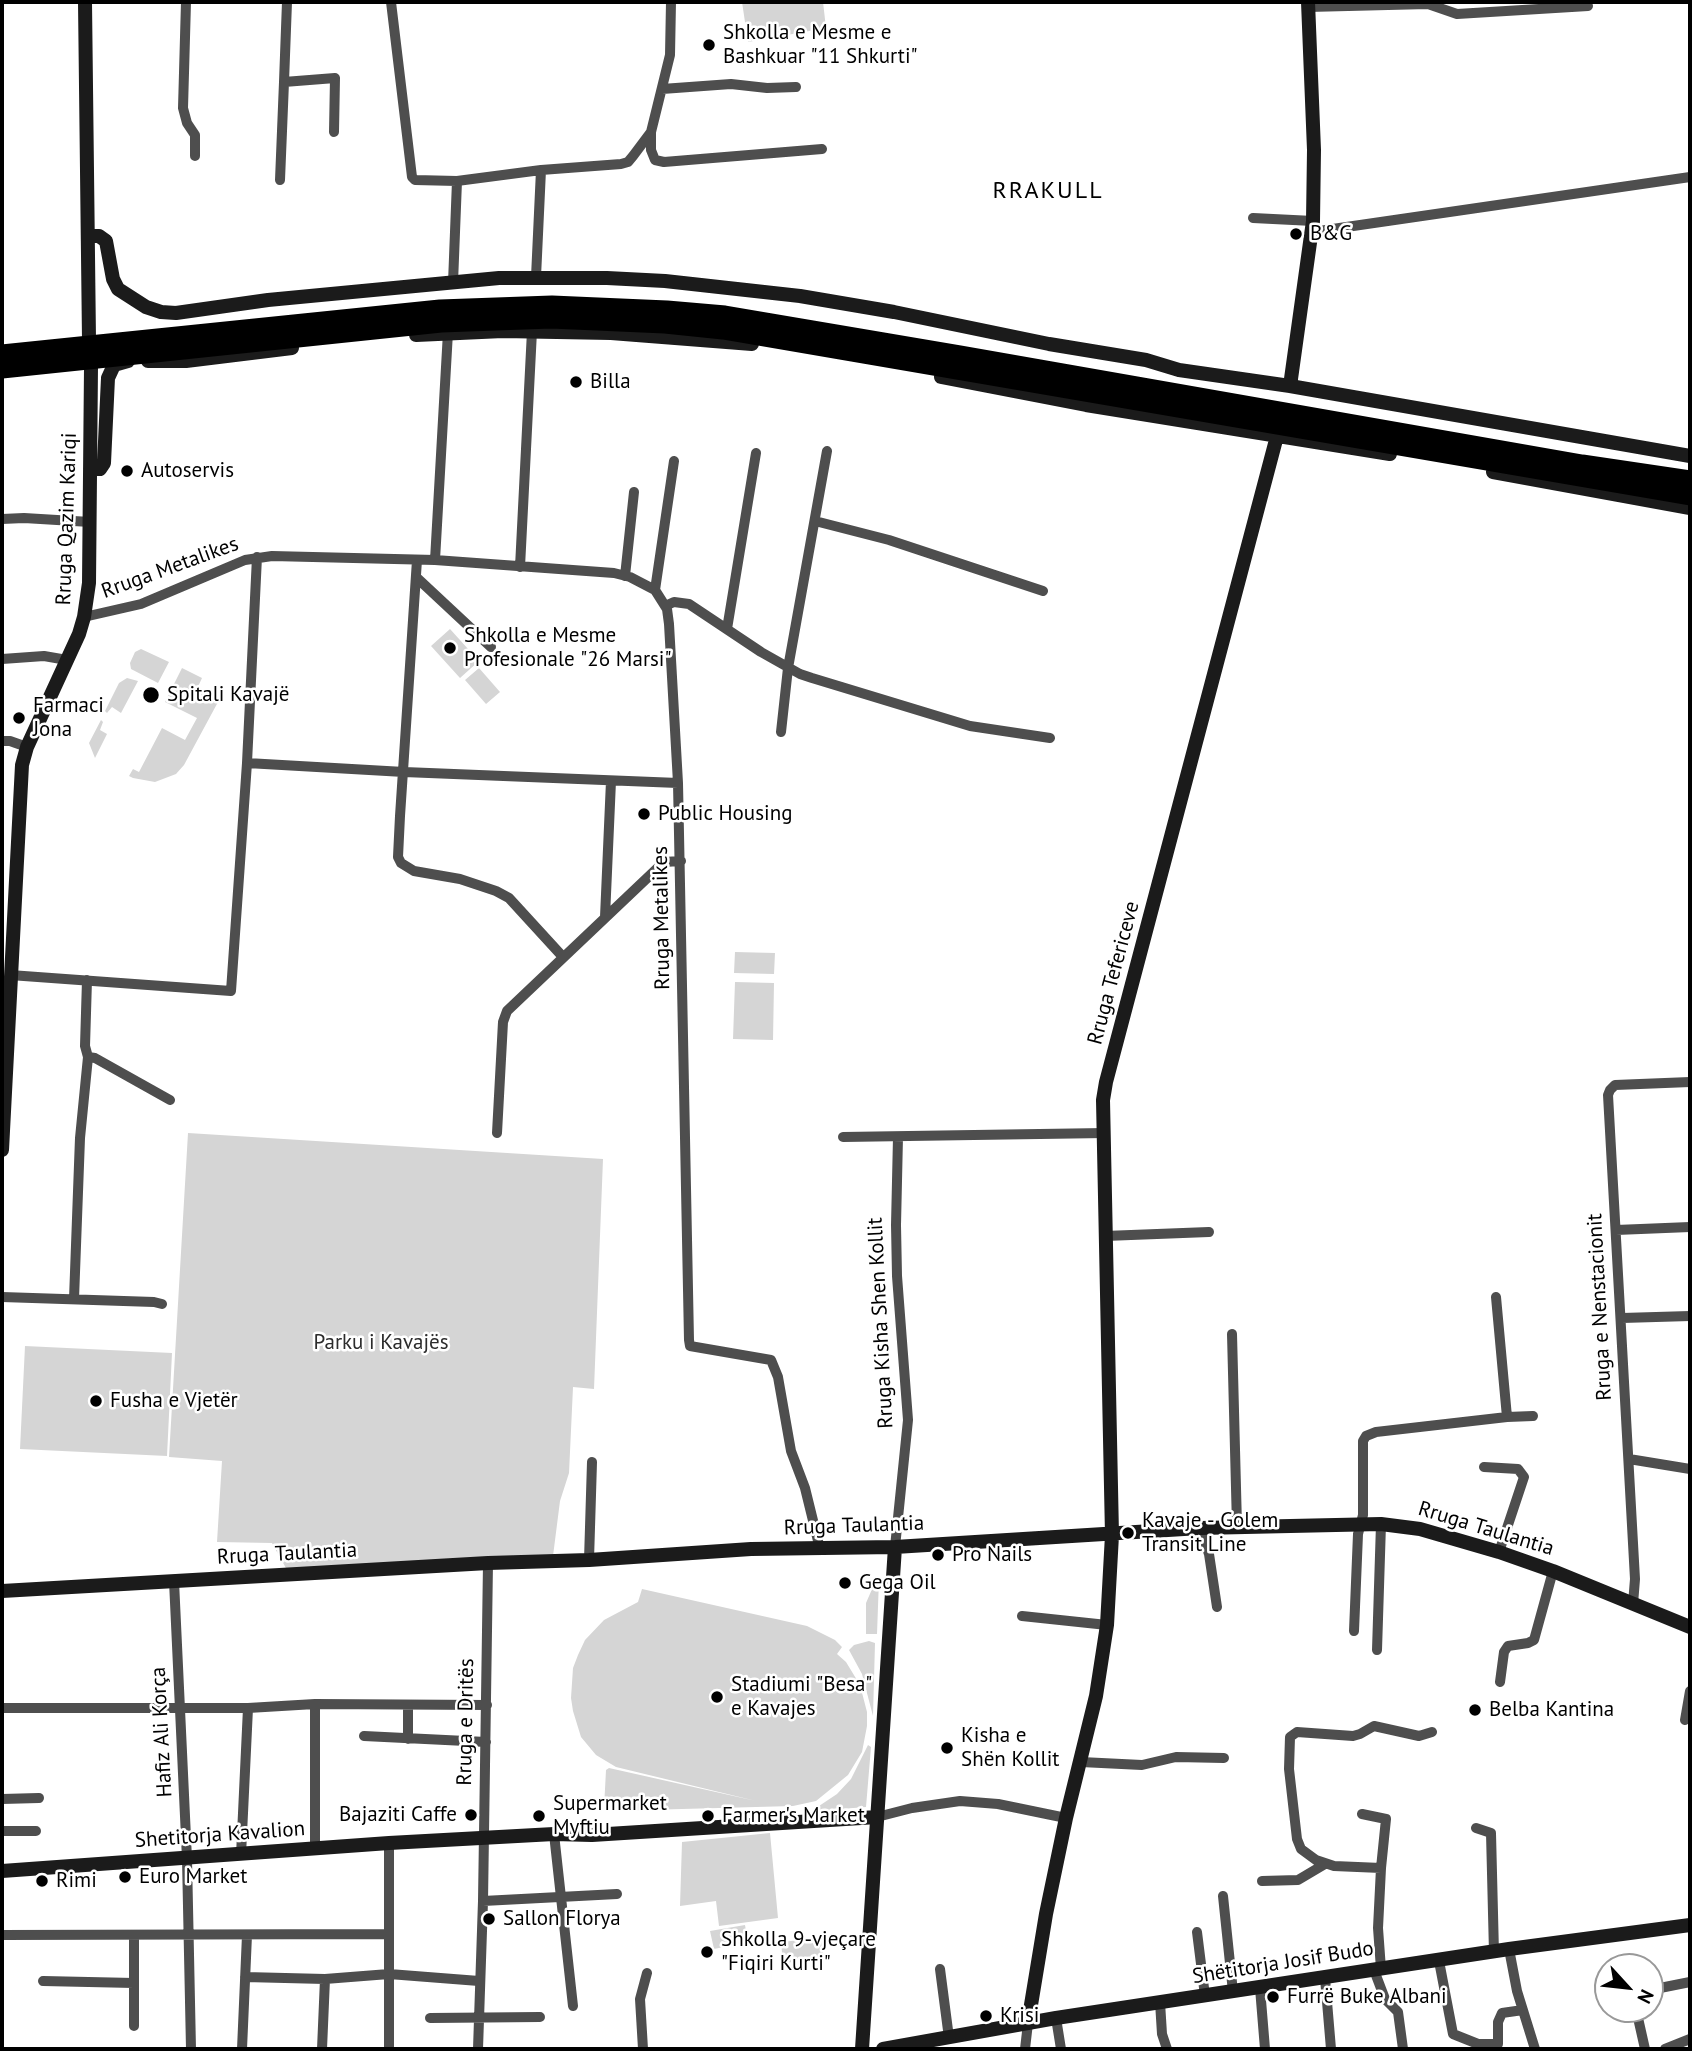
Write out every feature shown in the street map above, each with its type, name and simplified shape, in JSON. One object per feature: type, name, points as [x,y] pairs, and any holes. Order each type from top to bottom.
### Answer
[{"type":"highway","points":[[2,354],[440,309],[552,305],[667,310],[725,315],[1690,481]]},
{"type":"highway","points":[[2,369],[441,323],[551,319],[609,321],[723,330],[1690,496]]},
{"type":"highway","points":[[1378,442],[1388,449],[1437,457],[1443,463]]},
{"type":"street","name":"Rruga Qazim Kariqi","points":[[2,1150],[5,1016],[10,975],[6,948],[20,781],[27,747],[85,617],[89,583],[89,241],[85,2]]},
{"type":"street","points":[[186,2],[183,108],[187,123],[195,135],[195,156]]},
{"type":"street","points":[[280,180],[287,2]]},
{"type":"street","points":[[391,2],[412,177],[420,182],[457,181],[628,162],[651,132]]},
{"type":"street","points":[[671,2],[670,55],[651,132],[655,160],[658,162],[822,149]]},
{"type":"street","points":[[1290,386],[1313,226],[1314,150],[1308,5],[1428,4],[1457,14],[1588,5]]},
{"type":"street","points":[[284,82],[335,78],[334,132]]},
{"type":"street","points":[[662,89],[731,84],[766,88],[796,87]]},
{"type":"street","points":[[536,277],[541,170]]},
{"type":"street","points":[[1253,218],[1313,226],[1690,177]]},
{"type":"street","points":[[453,283],[457,181]]},
{"type":"street","points":[[89,241],[99,236],[106,241],[113,279],[118,289],[146,307],[161,312],[176,313],[268,300],[536,277],[665,281],[800,296],[1146,360],[1179,370],[1290,386],[1690,456]]},
{"type":"street","points":[[90,463],[100,469],[104,463],[108,378],[114,365],[120,362],[186,361],[339,340],[448,332],[532,331],[667,336],[780,347],[1086,405],[1443,463],[1690,508]]},
{"type":"street","points":[[520,567],[532,331]]},
{"type":"street","points":[[435,560],[448,332]]},
{"type":"street","name":"Rruga Tefericeve","points":[[1028,2022],[1046,1914],[1096,1696],[1107,1625],[1112,1535],[1105,1133],[1102,1118],[1106,1082],[1277,436]]},
{"type":"street","points":[[781,732],[788,668],[827,451]]},
{"type":"street","points":[[727,629],[756,453]]},
{"type":"street","points":[[655,590],[674,461]]},
{"type":"street","points":[[625,576],[634,492]]},
{"type":"street","points":[[2,519],[90,522]]},
{"type":"street","points":[[815,520],[1043,591]]},
{"type":"street","points":[[10,975],[230,991],[247,764],[257,557]]},
{"type":"street","name":"Rruga Metalikes","points":[[85,617],[141,604],[257,557],[435,560],[520,567],[625,576],[644,582],[655,590],[665,606],[669,624],[678,783],[689,1340],[691,1346],[771,1360],[778,1377],[791,1451],[805,1488],[820,1549]]},
{"type":"street","points":[[417,560],[398,857],[401,863],[414,871],[460,878],[503,894],[521,908],[563,957]]},
{"type":"street","points":[[416,577],[491,647]]},
{"type":"street","points":[[665,606],[674,602],[689,604],[788,668],[812,678],[970,726],[1050,738]]},
{"type":"street","points":[[2,659],[44,656],[67,660]]},
{"type":"street","points":[[2,741],[27,747]]},
{"type":"street","points":[[247,764],[678,783]]},
{"type":"street","points":[[605,917],[611,781]]},
{"type":"street","points":[[497,1133],[504,1015],[511,1005],[664,862],[681,861]]},
{"type":"street","points":[[74,1299],[80,1138],[88,1057],[85,1046],[87,980]]},
{"type":"street","points":[[88,1057],[95,1058],[170,1100]]},
{"type":"street","name":"Rruga e Nenstacionit","points":[[1633,1604],[1635,1580],[1615,1230],[1610,1090],[1615,1085],[1690,1082]]},
{"type":"street","points":[[843,1137],[1105,1133]]},
{"type":"street","name":"Rruga Kisha Shen Kollit","points":[[862,2049],[895,1547],[908,1420],[897,1264],[898,1137]]},
{"type":"street","points":[[1615,1230],[1690,1227]]},
{"type":"street","points":[[1105,1236],[1209,1232]]},
{"type":"street","points":[[2,1297],[162,1304]]},
{"type":"street","points":[[1496,1297],[1507,1417]]},
{"type":"street","points":[[1622,1318],[1690,1316]]},
{"type":"street","points":[[1232,1334],[1237,1527]]},
{"type":"street","points":[[1354,1631],[1358,1534],[1363,1516],[1363,1448],[1366,1436],[1376,1432],[1533,1416]]},
{"type":"street","points":[[1629,1459],[1690,1469]]},
{"type":"street","points":[[589,1560],[592,1462]]},
{"type":"street","points":[[1484,1467],[1518,1469],[1524,1477],[1499,1552]]},
{"type":"street","points":[[1377,1650],[1381,1524]]},
{"type":"street","name":"Rruga Taulantia","points":[[2,1591],[751,1549],[895,1547],[1200,1528],[1381,1524],[1420,1529],[1499,1552],[1690,1627]]},
{"type":"street","points":[[1200,1528],[1209,1554],[1217,1607]]},
{"type":"street","name":"Rruga e Dritës","points":[[478,2049],[484,1901],[488,1563]]},
{"type":"street","points":[[1500,1682],[1504,1652],[1508,1646],[1534,1640],[1553,1571]]},
{"type":"street","name":"Hafiz Ali Korça","points":[[174,1581],[190,1935],[191,2049]]},
{"type":"street","points":[[1022,1616],[1107,1625]]},
{"type":"street","points":[[1685,1720],[1690,1691]]},
{"type":"street","points":[[315,1704],[315,1849]]},
{"type":"street","points":[[408,1705],[408,1739]]},
{"type":"street","points":[[2,1708],[486,1705]]},
{"type":"street","points":[[241,1855],[248,1708]]},
{"type":"street","points":[[1381,1868],[1334,1867],[1301,1849],[1297,1839],[1289,1769],[1289,1744],[1297,1732],[1353,1735],[1374,1726],[1419,1736],[1432,1732]]},
{"type":"street","points":[[363,1736],[486,1742]]},
{"type":"street","points":[[1081,1762],[1142,1765],[1176,1757],[1224,1758]]},
{"type":"street","points":[[2,1799],[38,1798]]},
{"type":"street","name":"Shetitorja Kavalion","points":[[2,1871],[389,1843],[554,1834],[592,1835],[877,1817],[912,1808],[960,1801],[998,1804],[1066,1818]]},
{"type":"street","points":[[1362,1814],[1386,1819],[1381,1868],[1378,1969],[1385,1999],[1398,2012],[1403,2049]]},
{"type":"street","points":[[1476,1828],[1490,1833],[1502,1951],[1535,2049]]},
{"type":"street","points":[[2,1831],[36,1830]]},
{"type":"street","points":[[554,1834],[573,2006]]},
{"type":"street","points":[[389,1843],[389,2049]]},
{"type":"street","points":[[1262,1881],[1298,1880],[1325,1864]]},
{"type":"street","points":[[484,1901],[617,1894]]},
{"type":"street","points":[[1223,1896],[1233,1992]]},
{"type":"street","name":"Shëtitorja Josif Budo","points":[[883,2049],[1028,2022],[1690,1925]]},
{"type":"street","points":[[1196,1931],[1206,1996]]},
{"type":"street","points":[[2,1935],[388,1934]]},
{"type":"street","points":[[242,2049],[247,1935]]},
{"type":"street","points":[[134,1936],[134,2026]]},
{"type":"street","points":[[1439,1961],[1453,2034],[1478,2044],[1499,2044],[1497,2022],[1502,2013],[1523,2010]]},
{"type":"street","points":[[940,1969],[949,2038]]},
{"type":"street","points":[[643,2049],[640,1999],[647,1973]]},
{"type":"street","points":[[245,1977],[325,1979],[389,1974],[479,1981]]},
{"type":"street","points":[[1325,1978],[1331,2049]]},
{"type":"street","points":[[322,2049],[325,1979]]},
{"type":"street","points":[[43,1981],[134,1983]]},
{"type":"street","points":[[1664,1987],[1690,1982]]},
{"type":"street","points":[[1260,1988],[1265,2049]]},
{"type":"street","points":[[1160,2002],[1162,2034],[1167,2049]]},
{"type":"street","points":[[430,2018],[540,2017]]},
{"type":"street","points":[[1056,2018],[1061,2049]]},
{"type":"street","points":[[1025,2049],[1028,2022]]},
{"type":"street","points":[[1639,2023],[1644,2049]]},
{"type":"street","points":[[1665,2049],[1690,2039]]},
{"type":"green space","points":[[742,2],[823,2],[826,28],[748,42]]},
{"type":"green space","points":[[450,629],[479,661],[460,678],[431,646]]},
{"type":"green space","points":[[141,649],[169,662],[158,683],[131,669],[130,663],[135,652]]},
{"type":"green space","points":[[182,668],[202,678],[196,691],[218,702],[184,765],[176,774],[155,782],[133,778],[129,776],[133,769],[139,772],[162,728],[185,740],[197,718],[165,702]]},
{"type":"green space","points":[[479,668],[500,692],[486,704],[465,680]]},
{"type":"green space","points":[[127,678],[138,681],[121,713],[112,707],[107,713],[105,711],[119,683]]},
{"type":"green space","points":[[101,720],[103,722],[100,730],[107,734],[95,758],[89,743]]},
{"type":"green space","points":[[735,952],[775,953],[774,974],[734,973]]},
{"type":"green space","points":[[735,982],[774,983],[773,1040],[733,1039]]},
{"type":"green space","name":"Parku i Kavajës","points":[[188,1133],[603,1159],[594,1389],[573,1387],[569,1473],[560,1501],[553,1556],[287,1570],[272,1543],[217,1542],[222,1461],[169,1457]]},
{"type":"green space","name":"Fusha e Vjetër","points":[[25,1346],[172,1353],[167,1456],[20,1449]]},
{"type":"green space","points":[[879,1579],[877,1634],[866,1634],[866,1603],[876,1580]]},
{"type":"green space","name":"Stadiumi \"Besa\" e Kavajes","points":[[642,1589],[807,1626],[835,1640],[842,1647],[837,1654],[846,1662],[860,1685],[867,1712],[862,1752],[848,1775],[816,1801],[793,1806],[608,1811],[604,1808],[606,1770],[609,1768],[756,1801],[616,1767],[596,1755],[581,1737],[571,1698],[573,1668],[578,1655],[585,1640],[604,1620],[638,1602]]},
{"type":"green space","points":[[869,1641],[875,1643],[873,1716],[862,1674],[849,1650],[854,1645]]},
{"type":"green space","points":[[868,1745],[871,1747],[866,1807],[816,1811],[816,1808],[837,1794],[851,1779]]},
{"type":"green space","points":[[770,1833],[778,1918],[719,1926],[716,1901],[680,1906],[682,1842]]},
{"type":"green space","points":[[745,1925],[748,1942],[714,1949],[710,1931]]},
{"type":"green space","points":[[821,1938],[824,1959],[783,1963],[781,1942]]},
{"type":"place","name":"Shkolla e Mesme e Bashkuar \"11 Shkurti\"","points":[[709,45]]},
{"type":"place","name":"B&G","points":[[1296,234]]},
{"type":"place","name":"Billa","points":[[576,382]]},
{"type":"place","name":"Autoservis","points":[[127,471]]},
{"type":"place","name":"Shkolla e Mesme Profesionale \"26 Marsi\"","points":[[450,648]]},
{"type":"place","name":"Spitali Kavajë","points":[[151,695]]},
{"type":"place","name":"Farmaci Jona","points":[[19,718]]},
{"type":"place","name":"Public Housing","points":[[644,814]]},
{"type":"place","name":"Fusha e Vjetër","points":[[96,1401]]},
{"type":"place","name":"Kavaje - Golem Transit Line","points":[[1128,1533]]},
{"type":"place","name":"Pro Nails","points":[[938,1555]]},
{"type":"place","name":"Gega Oil","points":[[845,1583]]},
{"type":"place","name":"Stadiumi \"Besa\" e Kavajes","points":[[717,1697]]},
{"type":"place","name":"Belba Kantina","points":[[1475,1710]]},
{"type":"place","name":"Kisha e Shën Kollit","points":[[947,1748]]},
{"type":"place","name":"Bajaziti Caffe","points":[[471,1815]]},
{"type":"place","name":"Supermarket Myftiu","points":[[539,1816]]},
{"type":"place","name":"Farmer's Market","points":[[708,1816]]},
{"type":"place","name":"Euro Market","points":[[125,1877]]},
{"type":"place","name":"Rimi","points":[[42,1881]]},
{"type":"place","name":"Sallon Florya","points":[[489,1919]]},
{"type":"place","name":"Shkolla 9-vjeçare \"Fiqiri Kurti\"","points":[[707,1952]]},
{"type":"place","name":"Furrë Buke Albani","points":[[1273,1997]]},
{"type":"place","name":"Krisi","points":[[986,2016]]},
{"type":"district","name":"RRAKULL","points":[[1048,191]]}]
